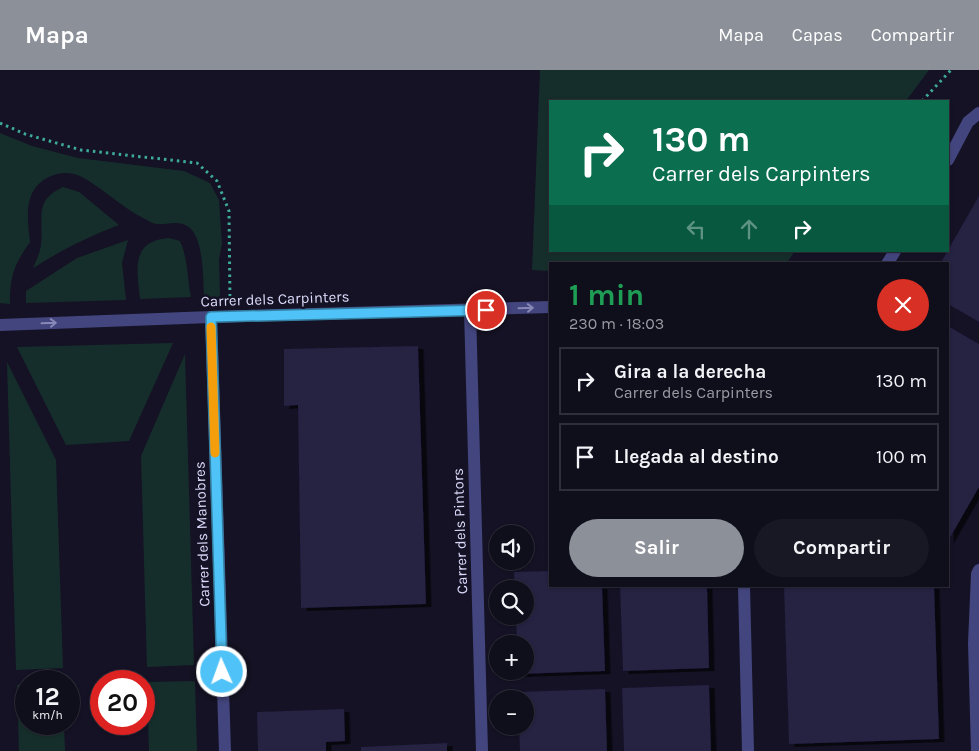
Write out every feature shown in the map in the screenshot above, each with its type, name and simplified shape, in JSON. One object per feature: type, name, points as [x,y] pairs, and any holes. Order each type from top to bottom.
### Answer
[{"type":"lane","points":[[949,158],[968,122],[979,113]]},
{"type":"lane","name":"Carrer dels Carpinters","points":[[0,325],[549,307]]},
{"type":"lane","name":"Carrer dels Pintors","points":[[470,310],[482,751]]},
{"type":"lane","name":"Carrer dels Manobres","points":[[211,317],[225,751]]},
{"type":"lane","points":[[977,751],[974,643],[977,574],[979,570]]},
{"type":"lane","points":[[744,587],[748,751]]},
{"type":"path","points":[[923,100],[951,70]]},
{"type":"path","points":[[0,123],[25,134],[81,150],[197,163],[217,181],[229,211],[230,316]]},
{"type":"green space","points":[[540,70],[929,70],[907,100],[549,100],[549,252],[794,252],[787,262],[549,262],[549,271],[532,270]]},
{"type":"green space","points":[[0,133],[32,146],[78,158],[184,171],[210,183],[219,200],[222,244],[219,259],[220,297],[204,297],[200,251],[195,234],[190,228],[178,223],[152,223],[80,176],[66,173],[51,176],[42,181],[31,195],[28,213],[30,242],[20,257],[14,271],[10,304],[0,303]]},
{"type":"green space","points":[[63,187],[79,192],[119,225],[75,244],[33,268],[41,245],[41,218],[44,204],[47,198]]},
{"type":"green space","points":[[169,238],[180,241],[183,248],[191,297],[140,299],[138,268],[142,251],[156,240]]},
{"type":"green space","points":[[128,240],[122,263],[126,300],[26,303],[26,291],[77,258]]},
{"type":"green space","points":[[173,343],[129,441],[66,445],[17,347]]},
{"type":"green space","points":[[185,354],[194,665],[147,667],[141,456]]},
{"type":"green space","points":[[7,362],[56,460],[63,668],[16,670]]},
{"type":"green space","points":[[195,681],[197,751],[149,751],[149,735],[155,735],[155,682]]},
{"type":"green space","points":[[19,735],[64,735],[65,751],[19,751]]},
{"type":"building","points":[[979,196],[979,322],[949,305],[949,262],[941,262],[947,252],[949,252],[949,248]]},
{"type":"building","points":[[949,327],[979,344],[979,487],[949,539]]},
{"type":"building","points":[[418,346],[426,604],[301,608],[298,405],[284,406],[284,349]]},
{"type":"building","points":[[549,571],[549,587],[602,587],[605,671],[534,673],[534,635],[517,635],[516,625],[534,625],[534,580],[514,580],[514,572]]},
{"type":"building","points":[[620,587],[707,587],[709,668],[623,671]]},
{"type":"building","points":[[784,587],[934,587],[939,739],[789,744]]},
{"type":"building","points":[[709,685],[711,751],[624,751],[622,688]]},
{"type":"building","points":[[605,689],[607,751],[520,751],[519,735],[534,735],[534,691]]},
{"type":"building","points":[[344,709],[345,741],[326,742],[326,751],[258,751],[257,712]]},
{"type":"building","points":[[447,743],[447,751],[361,751],[361,747]]},
{"type":"slow traffic","points":[[211,327],[215,453]]},
{"type":"route","points":[[222,672],[211,317],[486,310]]}]
